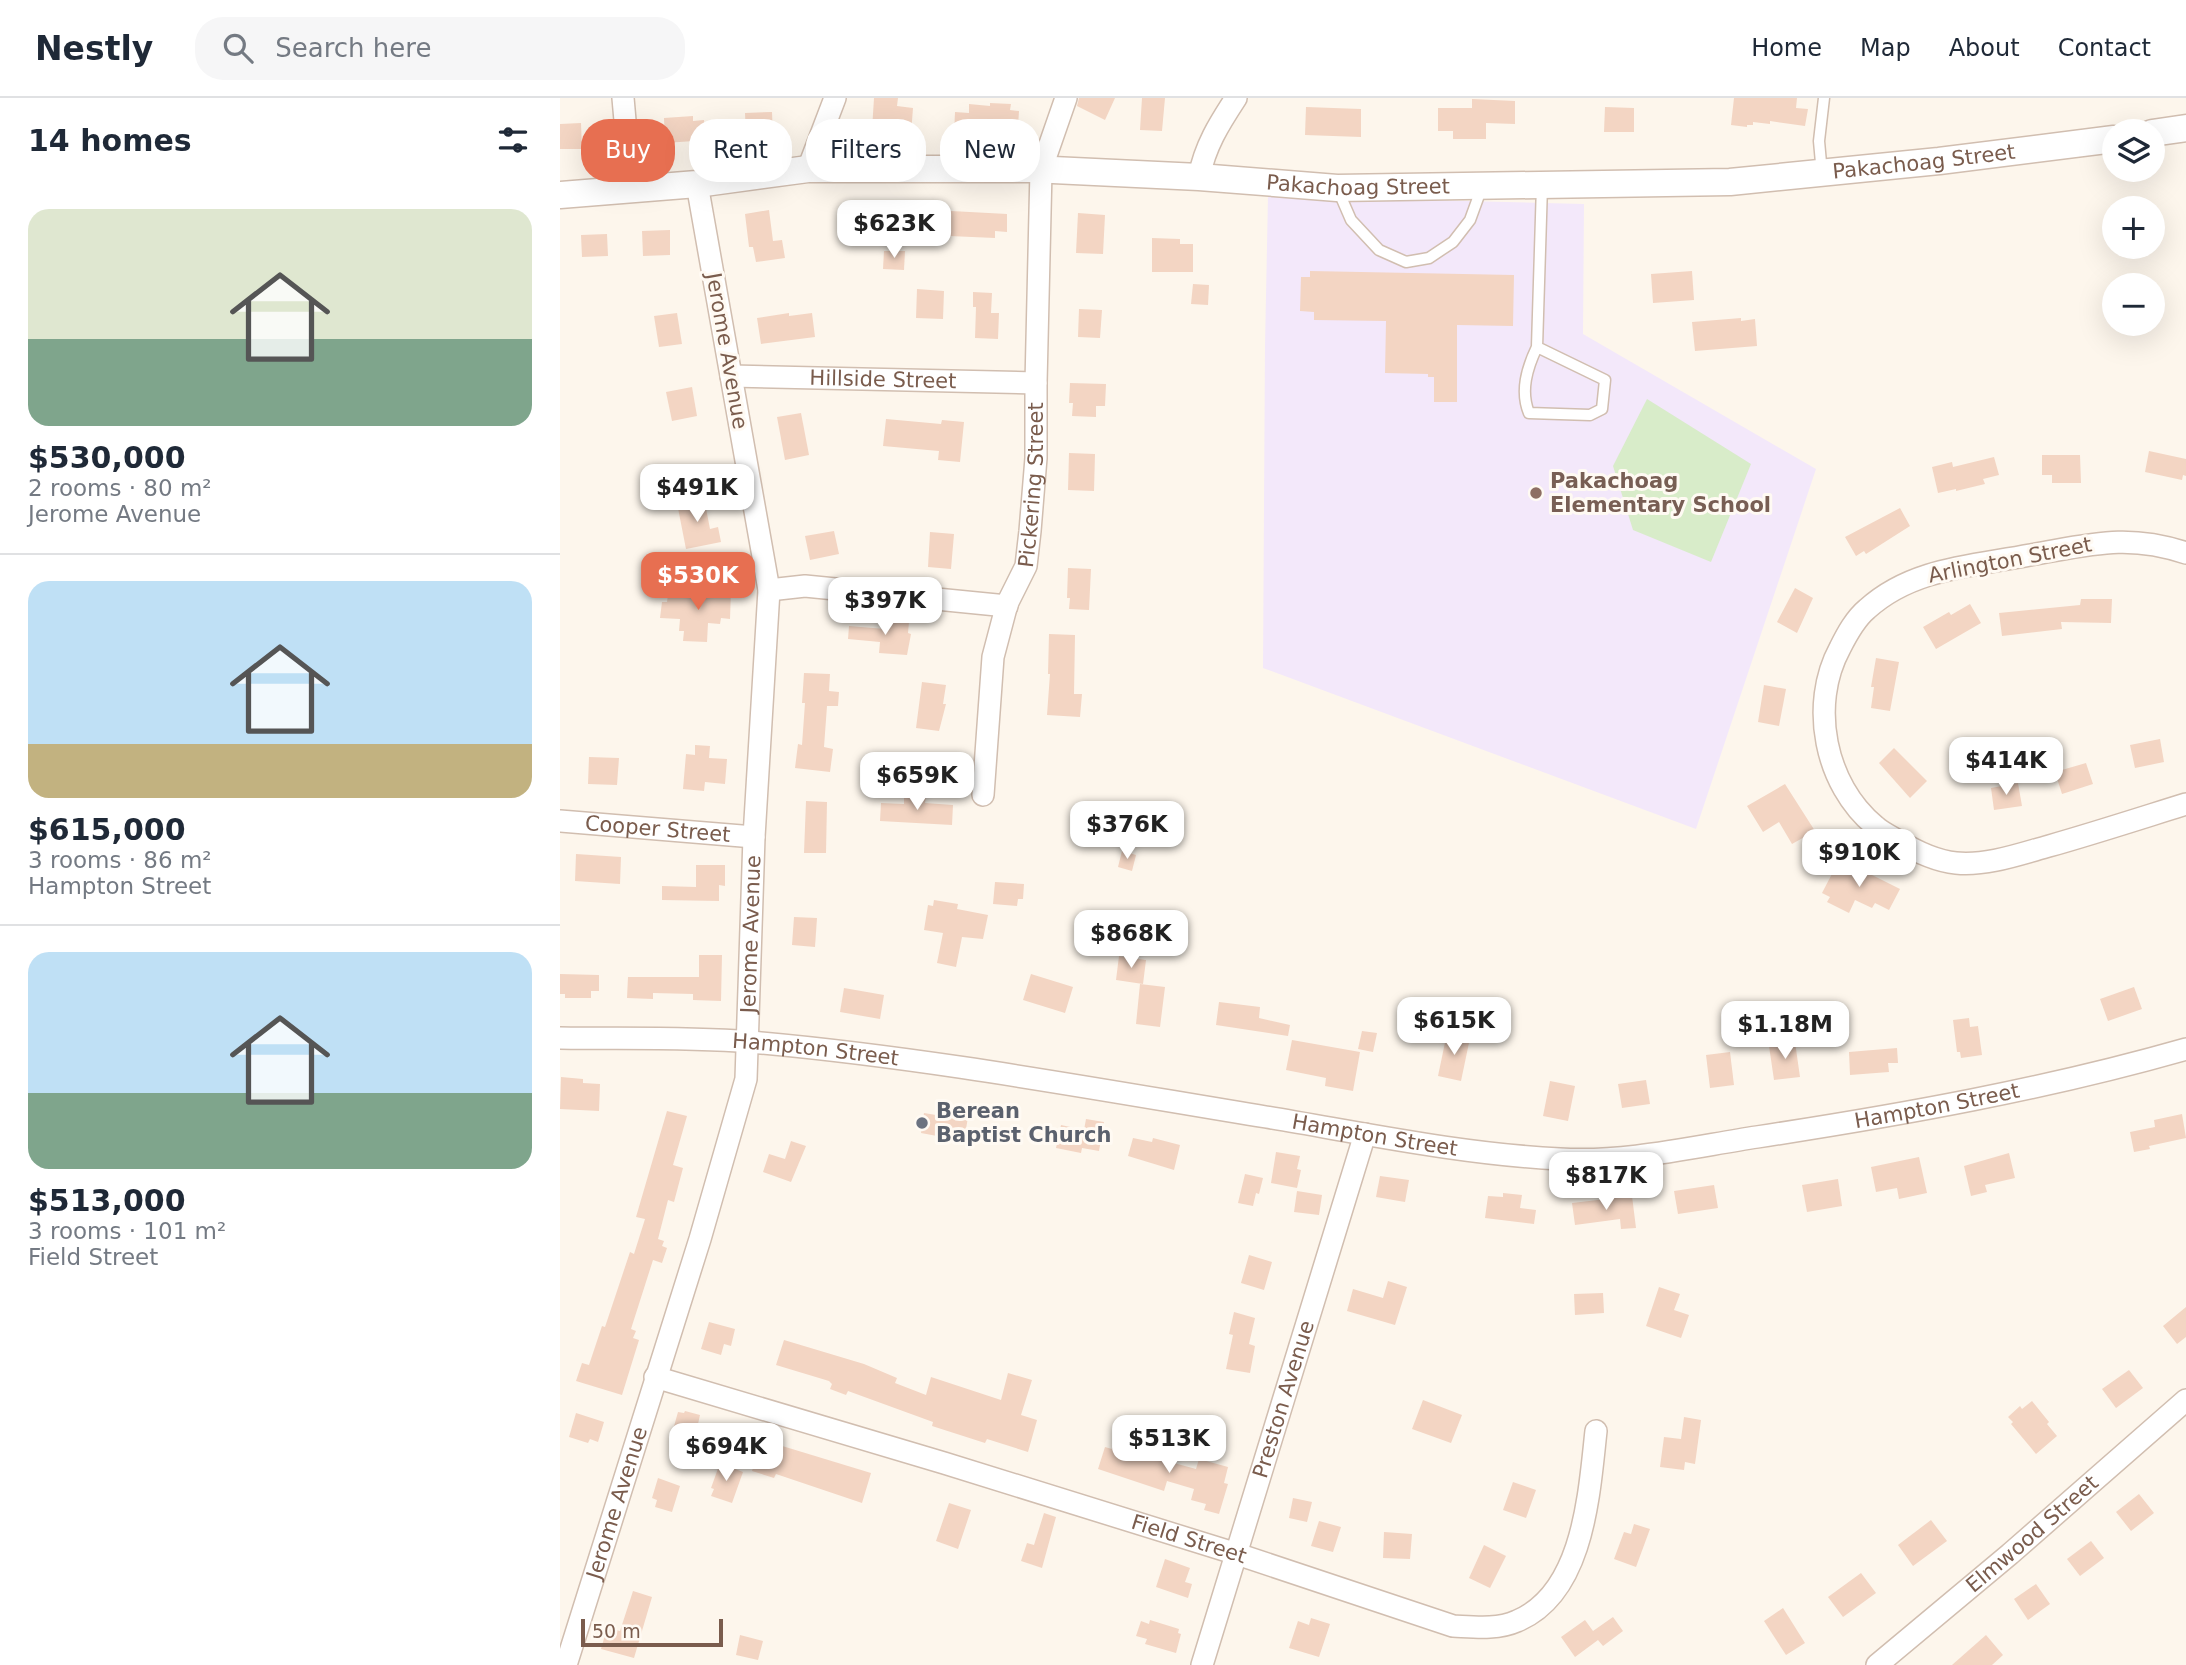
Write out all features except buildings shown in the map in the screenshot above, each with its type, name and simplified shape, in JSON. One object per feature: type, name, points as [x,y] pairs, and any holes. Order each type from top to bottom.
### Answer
[{"type":"street","points":[[623,98],[631,188]]},
{"type":"street","points":[[827,119],[835,98]]},
{"type":"street","name":"Pickering Street","points":[[983,795],[993,657],[1007,606],[1026,566],[1030,531],[1036,458],[1041,170],[1066,98]]},
{"type":"street","points":[[1199,177],[1202,160],[1213,132],[1236,98]]},
{"type":"street","points":[[2165,131],[2186,128]]},
{"type":"street","name":"Pakachoag Street","points":[[926,170],[1041,170],[1199,177],[1337,188],[1730,182],[1822,174],[2102,140]]},
{"type":"street","name":"Pakachoag Street","points":[[560,195],[698,184],[806,169]]},
{"type":"street","name":"Jerome Avenue","points":[[566,1665],[700,1239],[746,1079],[754,837],[769,590],[698,184]]},
{"type":"street","name":"Hillside Street","points":[[731,376],[1036,383]]},
{"type":"street","name":"Arlington Street","points":[[2186,553],[2161,544],[2115,540],[1919,577],[1887,593],[1865,610],[1847,634],[1834,659],[1826,688],[1824,711],[1826,736],[1834,769],[1845,793],[1876,828],[1912,849],[1956,863],[1984,862],[2186,804]]},
{"type":"street","points":[[769,590],[806,586],[1007,606]]},
{"type":"street","name":"Cooper Street","points":[[560,821],[754,837]]},
{"type":"street","name":"Hampton Street","points":[[560,1038],[748,1042],[990,1072],[1365,1134],[1560,1159],[1606,1160],[1935,1106],[2119,1068],[2186,1049]]},
{"type":"street","name":"Preston Avenue","points":[[1202,1665],[1365,1134]]},
{"type":"street","name":"Field Street","points":[[655,1377],[1237,1554],[1453,1626],[1482,1628],[1518,1621],[1547,1601],[1561,1583],[1575,1554],[1589,1494],[1596,1432]]},
{"type":"street","name":"Elmwood Street","points":[[1877,1665],[2010,1554],[2186,1400]]},
{"type":"lane","points":[[1822,174],[1819,141],[1824,98]]},
{"type":"lane","points":[[1537,347],[1605,380],[1602,409],[1590,415],[1529,413],[1525,402],[1527,369],[1537,347],[1542,185]]},
{"type":"lane","points":[[1337,188],[1351,220],[1379,250],[1405,262],[1429,258],[1454,242],[1470,220],[1482,186]]},
{"type":"shaded area","name":"Pakachoag Elementary School","points":[[1268,196],[1584,204],[1583,334],[1816,469],[1696,829],[1263,668]]},
{"type":"green space","points":[[1647,399],[1751,464],[1711,562],[1633,530],[1613,466]]},
{"type":"place","name":"Pakachoag Elementary School","points":[[1536,493]]},
{"type":"place","name":"Berean Baptist Church","points":[[922,1123]]}]
